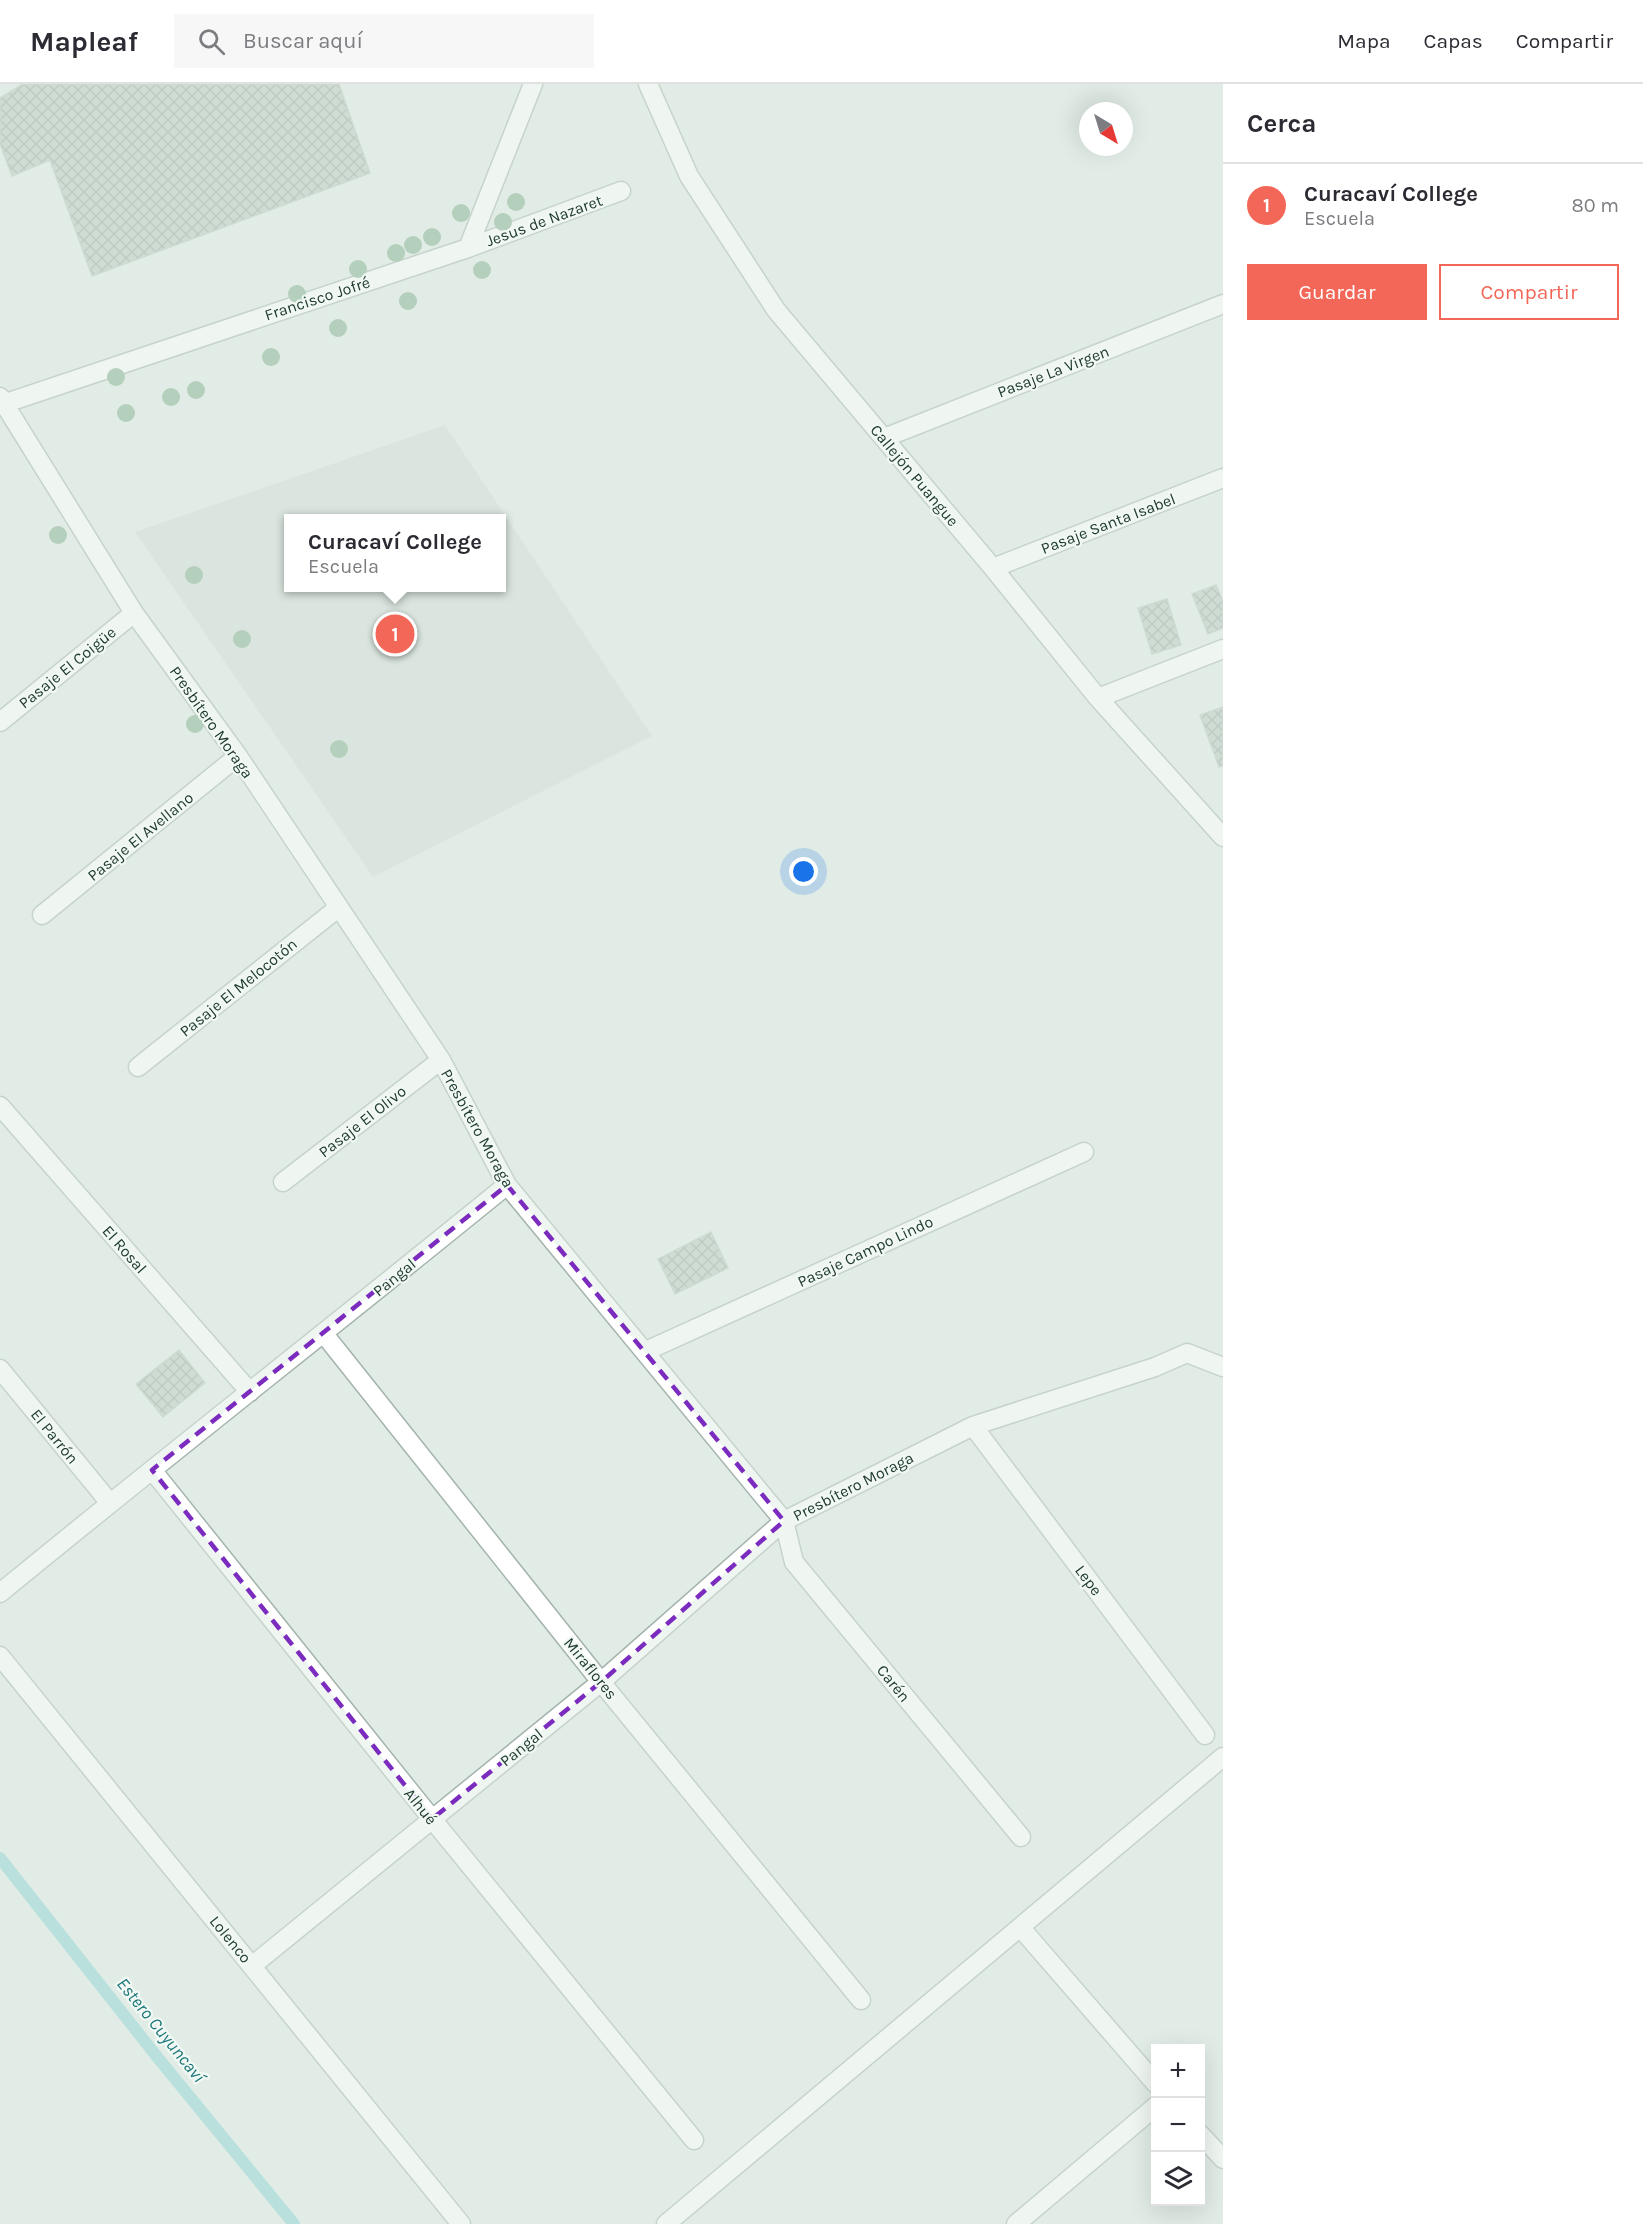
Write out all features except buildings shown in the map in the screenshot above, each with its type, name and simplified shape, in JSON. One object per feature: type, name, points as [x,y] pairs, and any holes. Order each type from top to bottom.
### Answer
[{"type":"street","points":[[468,248],[533,84]]},
{"type":"street","name":"Callejón Puangue","points":[[648,84],[689,176],[776,310],[993,568],[1098,698],[1221,832]]},
{"type":"street","name":"Jesus de Nazaret","points":[[468,248],[621,191]]},
{"type":"street","name":"Francisco Jofré","points":[[1,402],[468,248]]},
{"type":"street","name":"Pasaje La Virgen","points":[[884,438],[1223,304]]},
{"type":"street","name":"Presbítero Moraga","points":[[1,402],[134,613],[238,756],[441,1060],[507,1185],[784,1521],[973,1426],[1155,1367],[1187,1353],[1223,1367]]},
{"type":"street","name":"Pasaje Santa Isabel","points":[[993,568],[1223,478]]},
{"type":"street","name":"Pasaje El Coigüe","points":[[0,722],[134,613]]},
{"type":"street","points":[[1098,698],[1223,649]]},
{"type":"street","name":"Pasaje El Avellano","points":[[42,915],[238,756]]},
{"type":"street","name":"Pasaje El Melocotón","points":[[138,1066],[338,908]]},
{"type":"street","name":"Pasaje El Olivo","points":[[282,1182],[441,1060]]},
{"type":"street","name":"El Rosal","points":[[0,1106],[250,1392]]},
{"type":"street","name":"Pasaje Campo Lindo","points":[[646,1351],[1083,1152]]},
{"type":"street","name":"Pangal","points":[[0,1593],[507,1185]]},
{"type":"street","name":"Miraflores","points":[[324,1334],[601,1682],[861,2000]]},
{"type":"street","name":"El Parrón","points":[[0,1369],[110,1503]]},
{"type":"street","name":"Lepe","points":[[973,1426],[1205,1735]]},
{"type":"street","name":"Alhué","points":[[152,1470],[432,1819],[694,2140]]},
{"type":"street","name":"Pangal","points":[[253,1965],[601,1682],[784,1521]]},
{"type":"street","name":"Carén","points":[[784,1521],[794,1562],[1021,1837]]},
{"type":"street","name":"Lolenco","points":[[0,1656],[461,2224]]},
{"type":"street","points":[[666,2224],[1223,1756]]},
{"type":"street","points":[[1020,1927],[1151,2079]]},
{"type":"street","points":[[1017,2224],[1151,2109]]},
{"type":"street","points":[[1205,2139],[1223,2159]]},
{"type":"highlighted area","points":[[507,1185],[784,1521],[601,1682],[432,1819],[152,1470]]},
{"type":"shaded area","points":[[445,425],[504,514],[284,514],[284,592],[506,592],[506,517],[652,736],[373,877],[135,532]]},
{"type":"waterway","name":"Estero Cuyuncaví","points":[[0,1858],[158,2058],[294,2224]]},
{"type":"place","name":"Curacaví College","points":[[395,634]]}]
